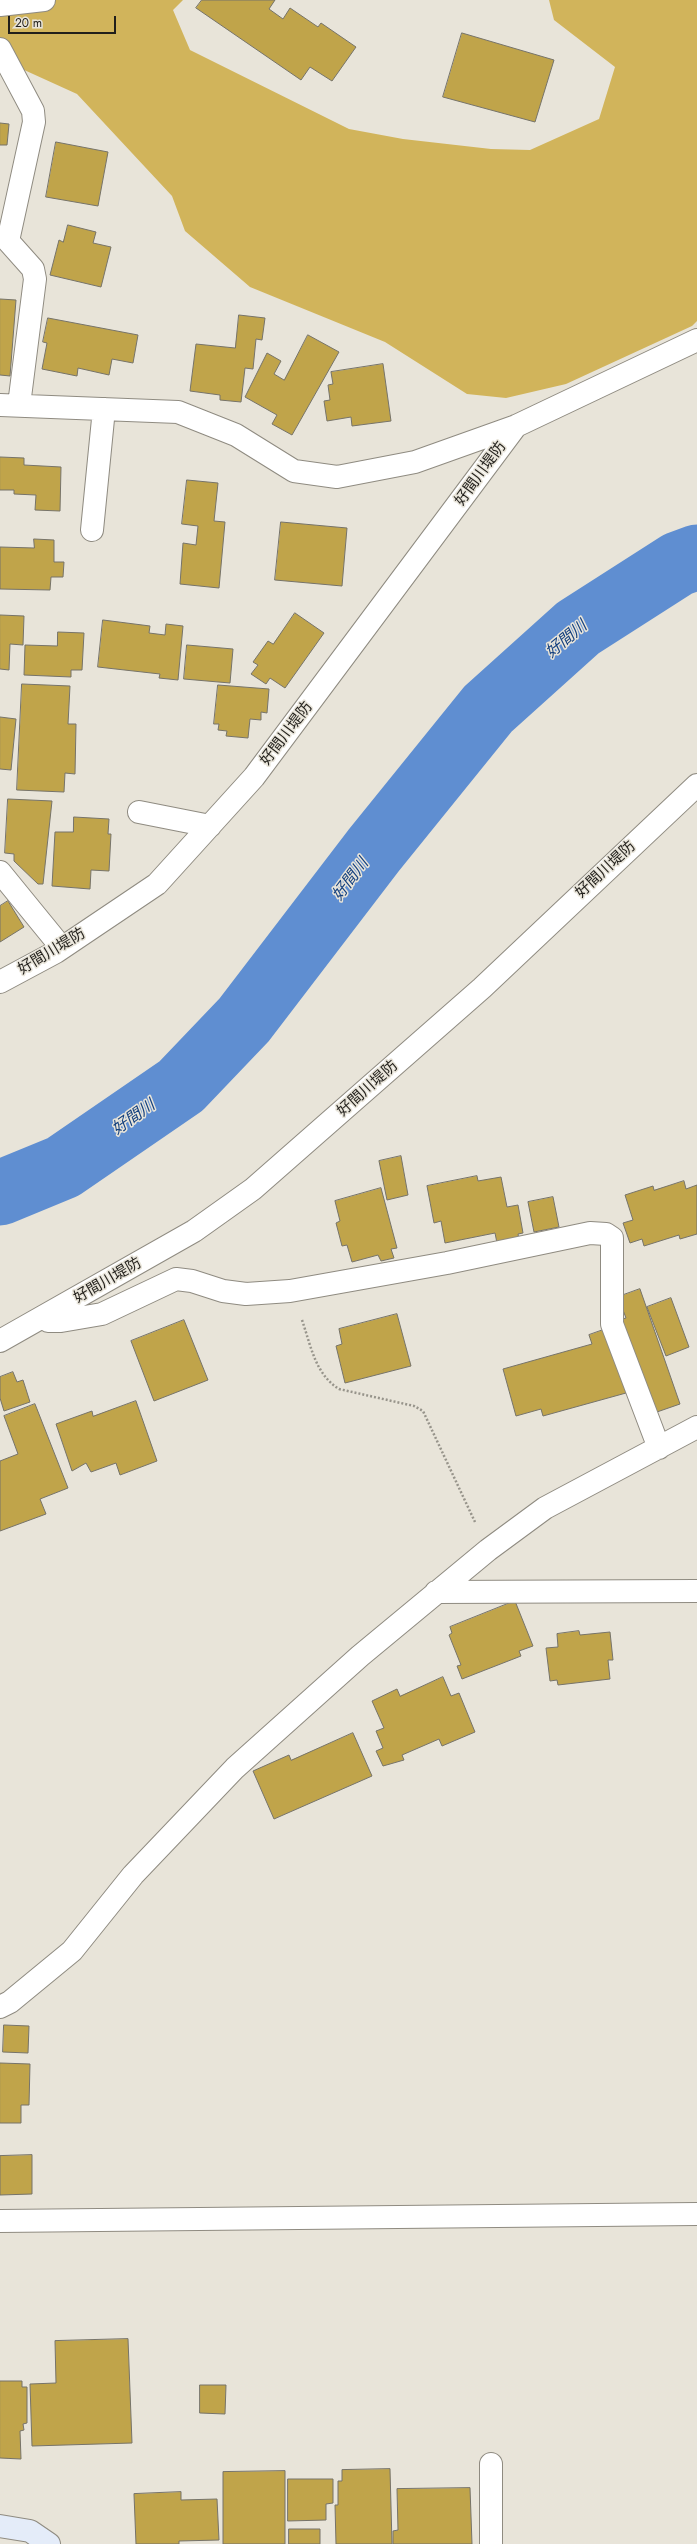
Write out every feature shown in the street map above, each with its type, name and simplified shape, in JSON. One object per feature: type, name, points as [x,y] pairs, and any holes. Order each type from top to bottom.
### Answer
[{"type":"street","points":[[0,5],[44,0]]},
{"type":"street","points":[[0,49],[33,111],[34,122],[8,241],[33,269],[35,279],[9,405],[178,412],[236,435],[294,471],[337,477],[415,462],[516,426],[697,340]]},
{"type":"street","points":[[92,530],[104,409]]},
{"type":"street","name":"好間川堤防","points":[[0,982],[62,948],[157,884],[254,777],[516,426]]},
{"type":"street","name":"好間川堤防","points":[[0,1341],[194,1231],[253,1189],[476,993],[697,785]]},
{"type":"street","points":[[139,812],[210,826]]},
{"type":"street","points":[[0,872],[62,948]]},
{"type":"street","points":[[43,1317],[48,1321],[61,1321],[102,1314],[176,1279],[192,1281],[223,1291],[246,1294],[292,1290],[447,1263],[590,1233],[606,1234],[612,1238],[614,1251],[612,1324],[659,1448]]},
{"type":"street","points":[[0,2007],[28,1988],[72,1951],[133,1875],[235,1768],[360,1656],[436,1592],[488,1550],[545,1508],[697,1427]]},
{"type":"street","points":[[436,1592],[697,1591]]},
{"type":"street","points":[[0,2221],[697,2214]]},
{"type":"street","points":[[491,2464],[491,2544]]},
{"type":"street","points":[[0,2526],[30,2531],[49,2544]]},
{"type":"path","points":[[292,1290],[320,1372],[328,1383],[339,1390],[414,1406],[427,1416],[488,1550]]},
{"type":"shaded area","points":[[0,0],[183,0],[173,10],[190,50],[349,129],[403,139],[491,149],[530,150],[599,119],[615,67],[554,20],[549,0],[697,0],[697,321],[692,326],[566,384],[506,398],[467,394],[385,342],[250,287],[185,231],[172,196],[77,94],[0,59]]},
{"type":"building","points":[[202,0],[275,0],[269,9],[283,19],[290,8],[318,27],[321,23],[356,47],[332,81],[310,67],[301,80],[196,8]]},
{"type":"building","points":[[462,33],[554,60],[535,122],[443,97]]},
{"type":"building","points":[[0,123],[9,124],[7,145],[0,145]]},
{"type":"building","points":[[56,142],[108,152],[98,206],[46,197]]},
{"type":"building","points":[[68,225],[96,232],[93,243],[111,247],[101,287],[50,275],[59,240],[63,242]]},
{"type":"building","points":[[0,299],[16,300],[10,376],[0,375]]},
{"type":"building","points":[[239,315],[265,318],[262,340],[256,339],[253,369],[245,368],[241,402],[220,400],[220,395],[190,391],[196,344],[235,348]]},
{"type":"building","points":[[48,318],[138,335],[133,363],[112,359],[109,375],[78,368],[77,376],[42,369],[47,343],[43,342]]},
{"type":"building","points":[[308,335],[339,352],[292,435],[272,424],[277,415],[245,397],[267,353],[281,361],[274,374],[284,380]]},
{"type":"building","points":[[383,364],[391,421],[352,426],[351,417],[327,421],[324,401],[330,400],[328,385],[333,384],[331,372]]},
{"type":"building","points":[[0,457],[24,458],[24,465],[61,467],[60,511],[35,510],[36,495],[14,494],[14,490],[0,490]]},
{"type":"building","points":[[187,480],[218,483],[214,521],[225,522],[219,588],[180,584],[183,543],[196,545],[198,526],[182,524]]},
{"type":"building","points":[[281,522],[347,528],[342,586],[275,580]]},
{"type":"building","points":[[34,539],[54,540],[54,562],[64,562],[63,577],[51,577],[50,590],[0,589],[0,547],[34,548]]},
{"type":"building","points":[[295,613],[324,633],[285,688],[270,678],[266,684],[251,674],[258,665],[253,662],[268,641],[273,644]]},
{"type":"building","points":[[0,615],[24,616],[23,645],[10,644],[9,670],[0,669]]},
{"type":"building","points":[[103,620],[150,626],[149,633],[165,635],[166,624],[183,626],[178,680],[159,678],[160,674],[98,667]]},
{"type":"building","points":[[58,632],[84,633],[82,670],[71,670],[71,677],[24,675],[25,645],[57,646]]},
{"type":"building","points":[[187,645],[233,649],[230,683],[184,679]]},
{"type":"building","points":[[22,684],[70,686],[68,724],[76,724],[75,774],[65,773],[64,792],[17,790]]},
{"type":"building","points":[[218,685],[269,689],[267,713],[261,712],[261,720],[250,719],[248,738],[226,736],[227,731],[218,730],[219,724],[214,724]]},
{"type":"building","points":[[0,717],[16,719],[11,770],[0,769]]},
{"type":"building","points":[[8,799],[52,801],[43,884],[38,884],[14,861],[14,854],[5,853]]},
{"type":"building","points":[[74,817],[109,819],[108,834],[111,834],[109,871],[91,870],[90,889],[52,886],[55,832],[73,832]]},
{"type":"building","points":[[8,901],[24,927],[0,942],[0,906]]},
{"type":"building","points":[[401,1156],[408,1195],[387,1200],[379,1161]]},
{"type":"building","points":[[477,1176],[478,1181],[501,1177],[507,1207],[518,1205],[523,1233],[518,1234],[519,1239],[497,1243],[495,1233],[445,1243],[441,1221],[434,1223],[427,1186]]},
{"type":"building","points":[[684,1181],[686,1189],[697,1185],[697,1234],[680,1239],[679,1235],[644,1246],[642,1239],[630,1243],[623,1223],[633,1220],[625,1195],[653,1186],[654,1190]]},
{"type":"building","points":[[381,1188],[397,1248],[391,1249],[394,1258],[381,1261],[378,1255],[352,1262],[347,1245],[342,1246],[336,1223],[340,1221],[335,1201]]},
{"type":"building","points":[[553,1197],[559,1227],[534,1232],[528,1202]]},
{"type":"building","points":[[640,1289],[680,1404],[654,1413],[619,1320],[626,1318],[618,1297]]},
{"type":"building","points":[[671,1298],[689,1347],[666,1356],[647,1307]]},
{"type":"building","points":[[397,1314],[411,1366],[345,1383],[336,1346],[342,1344],[339,1329]]},
{"type":"building","points":[[184,1320],[208,1380],[154,1401],[131,1341]]},
{"type":"building","points":[[606,1329],[626,1393],[543,1416],[541,1409],[516,1416],[503,1369],[592,1344],[589,1335]]},
{"type":"building","points":[[13,1372],[17,1382],[23,1380],[30,1402],[4,1411],[0,1398],[0,1377]]},
{"type":"building","points":[[136,1401],[157,1461],[120,1475],[116,1463],[91,1472],[86,1463],[72,1471],[56,1424],[92,1411],[93,1416]]},
{"type":"building","points":[[35,1404],[68,1488],[40,1499],[46,1514],[0,1531],[0,1461],[18,1454],[4,1416]]},
{"type":"building","points":[[515,1601],[533,1646],[519,1651],[521,1656],[462,1679],[457,1666],[461,1665],[449,1635],[452,1633],[450,1627]]},
{"type":"building","points":[[579,1631],[580,1635],[610,1632],[613,1660],[608,1660],[610,1679],[558,1685],[557,1680],[550,1681],[546,1648],[558,1647],[557,1634]]},
{"type":"building","points":[[443,1677],[451,1696],[459,1693],[475,1732],[442,1746],[439,1739],[402,1755],[404,1760],[383,1766],[376,1751],[383,1748],[376,1731],[384,1728],[372,1701],[397,1689],[400,1696]]},
{"type":"building","points":[[353,1733],[372,1776],[274,1819],[253,1771],[289,1755],[291,1760]]},
{"type":"building","points":[[4,2025],[29,2026],[28,2053],[3,2052]]},
{"type":"building","points":[[0,2063],[30,2064],[29,2105],[21,2105],[21,2123],[0,2123]]},
{"type":"building","points":[[32,2155],[32,2194],[0,2195],[0,2156]]},
{"type":"building","points":[[128,2339],[132,2443],[32,2446],[30,2384],[56,2383],[55,2341]]},
{"type":"building","points":[[0,2381],[22,2381],[22,2387],[27,2387],[27,2423],[23,2424],[24,2430],[20,2431],[21,2459],[0,2458]]},
{"type":"building","points":[[200,2385],[226,2385],[225,2414],[200,2413]]},
{"type":"building","points":[[390,2469],[392,2544],[336,2544],[335,2505],[338,2505],[338,2481],[342,2481],[342,2470]]},
{"type":"building","points":[[285,2471],[285,2544],[223,2544],[223,2472]]},
{"type":"building","points":[[288,2479],[333,2479],[333,2503],[326,2504],[326,2520],[288,2521]]},
{"type":"building","points":[[470,2488],[472,2544],[393,2544],[393,2531],[398,2530],[397,2489]]},
{"type":"building","points":[[181,2492],[181,2500],[217,2499],[219,2540],[179,2541],[179,2544],[136,2544],[134,2494]]},
{"type":"building","points":[[289,2529],[320,2529],[320,2544],[289,2544]]},
{"type":"waterway","name":"好間川","points":[[0,1193],[63,1167],[181,1086],[244,1020],[374,850],[488,709],[578,628],[678,564],[697,557]]}]
